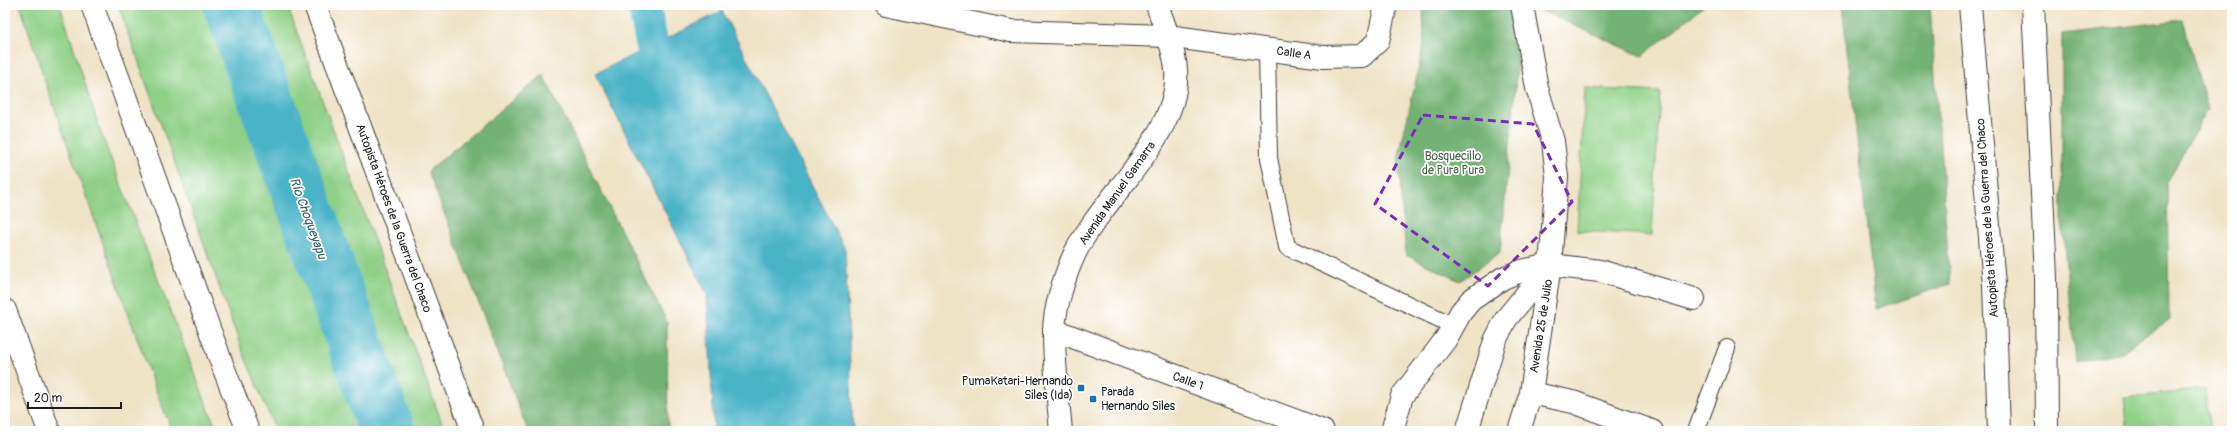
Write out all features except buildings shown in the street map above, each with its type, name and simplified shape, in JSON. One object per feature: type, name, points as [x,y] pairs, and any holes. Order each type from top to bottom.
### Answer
[{"type":"main road","points":[[92,5],[222,364],[248,431]]},
{"type":"main road","name":"Autopista Héroes de la Guerra del Chaco","points":[[315,5],[473,431]]},
{"type":"main road","name":"Calle A","points":[[886,5],[1011,31],[1168,36],[1322,57],[1362,56],[1378,40],[1386,5]]},
{"type":"main road","name":"Avenida Manuel Gamarra","points":[[1061,431],[1054,330],[1062,286],[1075,253],[1102,210],[1151,145],[1174,101],[1176,69],[1168,36],[1158,5]]},
{"type":"main road","points":[[1522,5],[1537,88],[1553,141],[1557,177],[1550,264]]},
{"type":"main road","name":"Autopista Héroes de la Guerra del Chaco","points":[[1970,5],[1994,284],[1999,431]]},
{"type":"main road","points":[[2033,5],[2046,277],[2047,431]]},
{"type":"main road","points":[[1392,431],[1402,396],[1446,339],[1452,325],[1471,300],[1486,288],[1521,271],[1550,264],[1600,272],[1694,300]]},
{"type":"main road","name":"Avenida 25 de Julio","points":[[1520,431],[1531,393],[1550,264]]},
{"type":"main road","name":"Avenida 25 de Julio","points":[[1467,431],[1495,341],[1506,318],[1550,264]]},
{"type":"main road","points":[[5,310],[50,431]]},
{"type":"main road","name":"Calle 1","points":[[1054,330],[1323,431]]},
{"type":"main road","points":[[1531,393],[1573,402],[1652,431]]},
{"type":"lane","points":[[1267,49],[1269,158],[1287,247],[1452,325]]},
{"type":"lane","points":[[1696,431],[1727,348]]},
{"type":"highlighted area","points":[[1423,115],[1533,124],[1572,202],[1488,286],[1375,204]]},
{"type":"green space","points":[[20,5],[60,5],[102,136],[217,431],[172,431],[155,388],[50,96]]},
{"type":"green space","points":[[118,5],[211,5],[370,431],[276,431],[242,350]]},
{"type":"green space","points":[[255,5],[287,5],[445,431],[410,431]]},
{"type":"green space","name":"Bosquecillo de Pura Pura","points":[[1423,5],[1523,5],[1500,253],[1460,281],[1406,255],[1398,160],[1424,44]]},
{"type":"green space","points":[[1529,5],[1705,5],[1642,56]]},
{"type":"green space","points":[[1842,5],[1930,5],[1950,284],[1876,309]]},
{"type":"green space","points":[[2182,20],[2208,109],[2167,181],[2169,319],[2122,352],[2075,362],[2062,222],[2062,34]]},
{"type":"green space","points":[[543,75],[667,322],[668,431],[528,431],[428,171]]},
{"type":"green space","points":[[1585,88],[1660,92],[1652,235],[1577,231]]},
{"type":"green space","points":[[2205,389],[2210,431],[2128,431],[2124,398]]},
{"type":"water","points":[[722,11],[845,249],[853,431],[714,431],[707,294],[595,74]]},
{"type":"waterway","name":"Río Choqueyapu","points":[[231,5],[387,431]]},
{"type":"waterway","points":[[644,5],[652,45]]},
{"type":"place","name":"PumaKatari-Hernando Siles (Ida)","points":[[1081,388]]},
{"type":"place","name":"Parada Hernando Siles","points":[[1093,399]]}]
